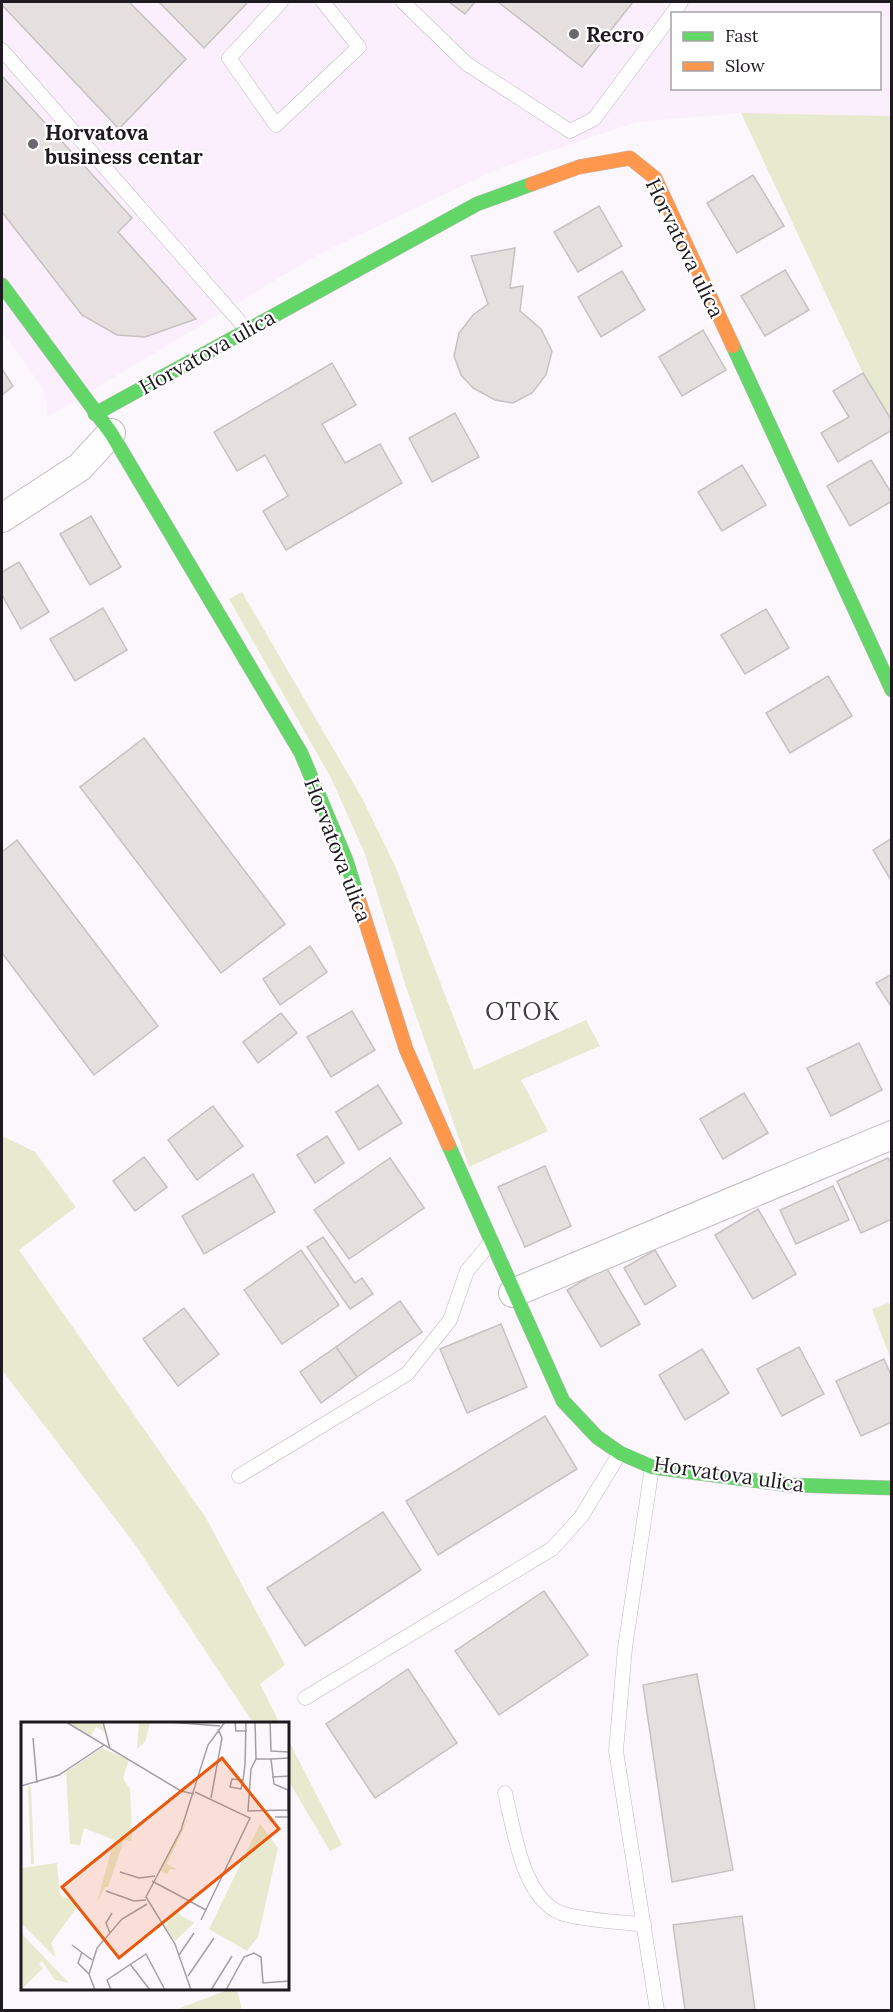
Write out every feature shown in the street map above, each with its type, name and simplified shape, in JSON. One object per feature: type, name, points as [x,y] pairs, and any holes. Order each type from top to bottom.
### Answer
[{"type":"street","name":"Horvatova ulica","points":[[2,518],[80,467],[103,423],[247,330],[477,204],[579,166],[630,158],[655,178],[891,690]]},
{"type":"street","name":"Horvatova ulica","points":[[2,285],[103,423],[225,622],[301,753],[346,860],[406,1048],[563,1401],[597,1437],[621,1453],[652,1467],[790,1485],[891,1488]]},
{"type":"street","points":[[513,1293],[891,1135]]},
{"type":"lane","points":[[281,2],[229,58],[276,125],[358,47],[323,2]]},
{"type":"lane","points":[[403,2],[467,64],[570,131],[594,119],[671,15]]},
{"type":"lane","points":[[2,50],[247,330]]},
{"type":"lane","points":[[239,1476],[407,1374],[450,1320],[467,1271],[491,1241]]},
{"type":"lane","points":[[305,1698],[552,1550],[581,1517],[621,1453]]},
{"type":"lane","points":[[652,1467],[625,1648],[616,1751],[657,2010]]},
{"type":"lane","points":[[505,1793],[524,1871],[543,1901],[562,1914],[644,1925]]},
{"type":"shaded area","points":[[2,2],[891,2],[891,116],[741,113],[637,122],[500,168],[319,254],[48,417],[44,390],[2,332]]},
{"type":"green space","points":[[741,113],[891,116],[891,433]]},
{"type":"green space","points":[[242,592],[362,798],[396,868],[474,1070],[586,1020],[600,1046],[521,1080],[548,1131],[469,1167],[406,987],[365,854],[331,778],[229,599]]},
{"type":"green space","points":[[2,1136],[35,1152],[76,1207],[19,1250],[206,1518],[285,1665],[260,1684],[279,1722],[253,1722],[134,1543],[2,1370]]},
{"type":"green space","points":[[892,1302],[891,1360],[872,1309]]},
{"type":"green space","points":[[290,1743],[342,1845],[330,1851],[290,1783]]},
{"type":"green space","points":[[225,1991],[237,1991],[242,2010],[175,2010]]},
{"type":"building","points":[[2,2],[129,2],[186,59],[119,129],[2,5]]},
{"type":"building","points":[[159,2],[248,2],[204,48]]},
{"type":"building","points":[[449,2],[475,2],[465,14]]},
{"type":"building","name":"Recro","points":[[498,2],[633,2],[582,67]]},
{"type":"building","name":"Horvatova business centar","points":[[2,76],[132,218],[118,232],[196,319],[145,337],[117,335],[82,315],[2,212]]},
{"type":"building","points":[[753,175],[784,226],[737,253],[707,203]]},
{"type":"building","points":[[599,206],[622,246],[578,272],[554,232]]},
{"type":"building","points":[[515,248],[510,288],[523,286],[520,311],[541,329],[552,351],[546,375],[532,393],[513,403],[495,400],[473,388],[461,375],[454,356],[459,333],[473,315],[488,304],[471,256]]},
{"type":"building","points":[[785,270],[809,310],[765,336],[741,296]]},
{"type":"building","points":[[622,271],[645,310],[601,337],[578,297]]},
{"type":"building","points":[[703,330],[726,370],[682,396],[659,357]]},
{"type":"building","points":[[332,363],[356,405],[322,424],[345,463],[380,444],[402,483],[286,550],[263,511],[288,496],[265,455],[237,471],[214,432]]},
{"type":"building","points":[[2,369],[13,386],[2,395]]},
{"type":"building","points":[[863,373],[892,421],[892,430],[838,462],[821,433],[849,417],[833,391]]},
{"type":"building","points":[[455,413],[479,457],[432,482],[409,438]]},
{"type":"building","points":[[871,460],[892,494],[892,501],[850,526],[827,486]]},
{"type":"building","points":[[742,465],[766,505],[722,531],[698,492]]},
{"type":"building","points":[[91,516],[121,567],[90,585],[60,534]]},
{"type":"building","points":[[19,562],[49,612],[21,629],[2,595],[2,572]]},
{"type":"building","points":[[103,608],[127,650],[75,681],[50,639]]},
{"type":"building","points":[[766,609],[789,648],[745,674],[721,635]]},
{"type":"building","points":[[828,676],[852,716],[790,753],[766,713]]},
{"type":"building","points":[[144,738],[285,924],[221,973],[80,787]]},
{"type":"building","points":[[892,838],[892,882],[873,850]]},
{"type":"building","points":[[17,840],[158,1026],[94,1075],[2,953],[2,852]]},
{"type":"building","points":[[310,946],[327,972],[280,1005],[263,979]]},
{"type":"building","points":[[892,974],[892,1008],[876,983]]},
{"type":"building","points":[[352,1011],[375,1050],[331,1077],[307,1037]]},
{"type":"building","points":[[281,1013],[297,1033],[258,1063],[243,1042]]},
{"type":"building","points":[[859,1043],[882,1090],[831,1116],[807,1068]]},
{"type":"building","points":[[378,1085],[402,1123],[359,1150],[336,1112]]},
{"type":"building","points":[[744,1093],[768,1133],[723,1159],[700,1119]]},
{"type":"building","points":[[213,1106],[243,1146],[197,1180],[168,1140]]},
{"type":"building","points":[[327,1136],[344,1163],[315,1183],[297,1155]]},
{"type":"building","points":[[144,1157],[167,1187],[135,1211],[113,1181]]},
{"type":"building","points":[[390,1158],[424,1208],[349,1259],[314,1210]]},
{"type":"building","points":[[888,1158],[892,1164],[892,1219],[861,1233],[837,1181]]},
{"type":"building","points":[[545,1166],[571,1226],[525,1247],[498,1187]]},
{"type":"building","points":[[253,1174],[275,1212],[204,1254],[182,1216]]},
{"type":"building","points":[[833,1186],[849,1220],[796,1244],[780,1210]]},
{"type":"building","points":[[758,1209],[796,1274],[753,1299],[715,1235]]},
{"type":"building","points":[[323,1237],[355,1283],[362,1278],[373,1294],[350,1309],[307,1247]]},
{"type":"building","points":[[301,1250],[339,1305],[282,1344],[244,1290]]},
{"type":"building","points":[[655,1250],[676,1286],[645,1305],[624,1268]]},
{"type":"building","points":[[606,1267],[640,1324],[601,1347],[567,1290]]},
{"type":"building","points":[[400,1301],[422,1332],[357,1377],[336,1347]]},
{"type":"building","points":[[184,1308],[219,1354],[178,1386],[143,1339]]},
{"type":"building","points":[[501,1324],[527,1387],[467,1413],[440,1349]]},
{"type":"building","points":[[336,1347],[357,1377],[321,1403],[300,1372]]},
{"type":"building","points":[[799,1347],[824,1394],[782,1416],[757,1369]]},
{"type":"building","points":[[702,1349],[729,1393],[685,1420],[659,1375]]},
{"type":"building","points":[[884,1359],[892,1377],[892,1422],[861,1436],[836,1381]]},
{"type":"building","points":[[545,1416],[577,1469],[438,1555],[406,1501]]},
{"type":"building","points":[[383,1512],[421,1570],[305,1646],[267,1588]]},
{"type":"building","points":[[544,1591],[588,1655],[499,1715],[455,1651]]},
{"type":"building","points":[[408,1669],[457,1743],[375,1798],[326,1724]]},
{"type":"building","points":[[697,1674],[733,1870],[672,1882],[643,1685]]},
{"type":"building","points":[[742,1916],[755,2010],[685,2010],[673,1925]]},
{"type":"traffic: fast","points":[[95,414],[477,204],[532,184]]},
{"type":"traffic: fast","points":[[2,285],[111,433],[301,753],[346,860],[359,901]]},
{"type":"traffic: fast","points":[[733,346],[892,690]]},
{"type":"traffic: fast","points":[[448,1144],[563,1401],[597,1437],[620,1453],[652,1467],[790,1485],[892,1488]]},
{"type":"traffic: slow","points":[[532,184],[579,167],[630,158],[655,178],[733,346]]},
{"type":"traffic: slow","points":[[359,901],[406,1049],[448,1144]]},
{"type":"place","name":"Recro","points":[[574,34]]},
{"type":"place","name":"Horvatova business centar","points":[[33,144]]},
{"type":"district","name":"OTOK","points":[[523,1011]]}]
